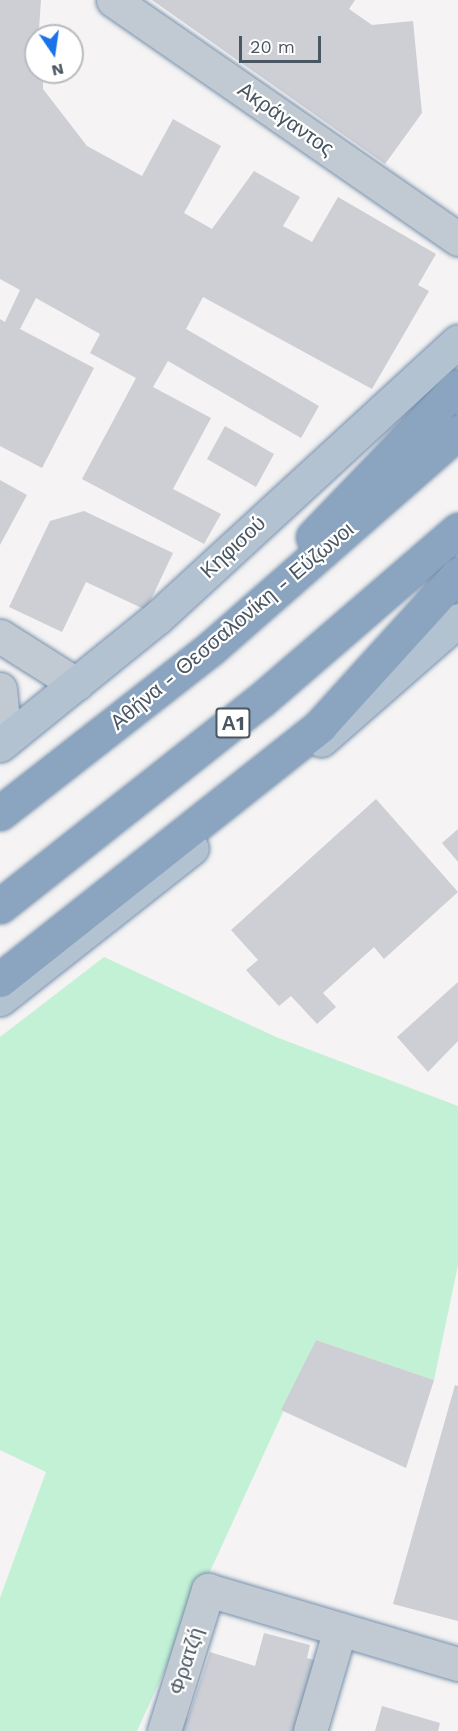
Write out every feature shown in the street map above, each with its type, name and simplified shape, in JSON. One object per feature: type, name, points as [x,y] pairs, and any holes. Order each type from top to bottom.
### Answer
[{"type":"highway","points":[[210,648],[398,444],[458,387]]},
{"type":"highway","name":"Αθήνα - Θεσσαλονίκη - Εύζωνοι","points":[[0,813],[210,648],[458,432]]},
{"type":"highway","name":"Α1","points":[[0,906],[260,701],[458,530]]},
{"type":"highway","points":[[0,980],[320,726],[458,574]]},
{"type":"main road","name":"Κηφισού","points":[[2,743],[157,618],[458,342]]},
{"type":"main road","points":[[0,999],[130,900],[458,620]]},
{"type":"street","name":"Ακράγαντος","points":[[113,0],[458,239]]},
{"type":"street","points":[[0,636],[76,684]]},
{"type":"street","points":[[0,689],[2,743]]},
{"type":"street","name":"Φρατζή","points":[[164,1731],[208,1590],[340,1629]]},
{"type":"street","points":[[310,1731],[340,1629],[458,1664]]},
{"type":"green space","points":[[104,957],[276,1037],[458,1106],[458,1265],[434,1380],[316,1340],[137,1731],[0,1731],[0,1598],[46,1472],[0,1450],[0,1037]]},
{"type":"building","points":[[0,0],[41,0],[39,24],[24,24],[24,84],[43,84],[43,89],[87,146],[142,176],[173,119],[221,146],[184,213],[212,229],[254,171],[300,197],[283,226],[312,242],[338,197],[436,254],[418,285],[429,291],[372,389],[203,297],[186,329],[319,406],[301,438],[168,361],[153,387],[211,418],[173,489],[221,514],[204,544],[82,479],[136,378],[90,353],[100,334],[36,298],[20,329],[94,368],[42,468],[0,446],[0,319],[5,322],[20,290],[0,279]]},
{"type":"building","points":[[152,0],[355,0],[349,9],[372,25],[413,21],[422,113],[385,164]]},
{"type":"building","points":[[225,426],[274,454],[256,487],[207,459]]},
{"type":"building","points":[[0,480],[27,495],[0,545]]},
{"type":"building","points":[[84,511],[173,553],[146,610],[86,582],[62,632],[9,607],[50,521]]},
{"type":"building","points":[[376,799],[458,892],[384,959],[374,947],[323,993],[336,1007],[317,1024],[291,996],[279,1006],[246,970],[258,960],[231,930]]},
{"type":"building","points":[[458,829],[458,862],[442,843]]},
{"type":"building","points":[[458,982],[458,1041],[428,1072],[397,1037]]},
{"type":"building","points":[[316,1340],[434,1380],[406,1468],[281,1410]]},
{"type":"building","points":[[455,1385],[458,1386],[458,1621],[393,1604]]},
{"type":"building","points":[[264,1633],[310,1645],[307,1658],[321,1662],[302,1731],[174,1731],[179,1716],[188,1718],[210,1652],[255,1666]]},
{"type":"building","points":[[382,1706],[440,1723],[438,1731],[375,1731]]}]
